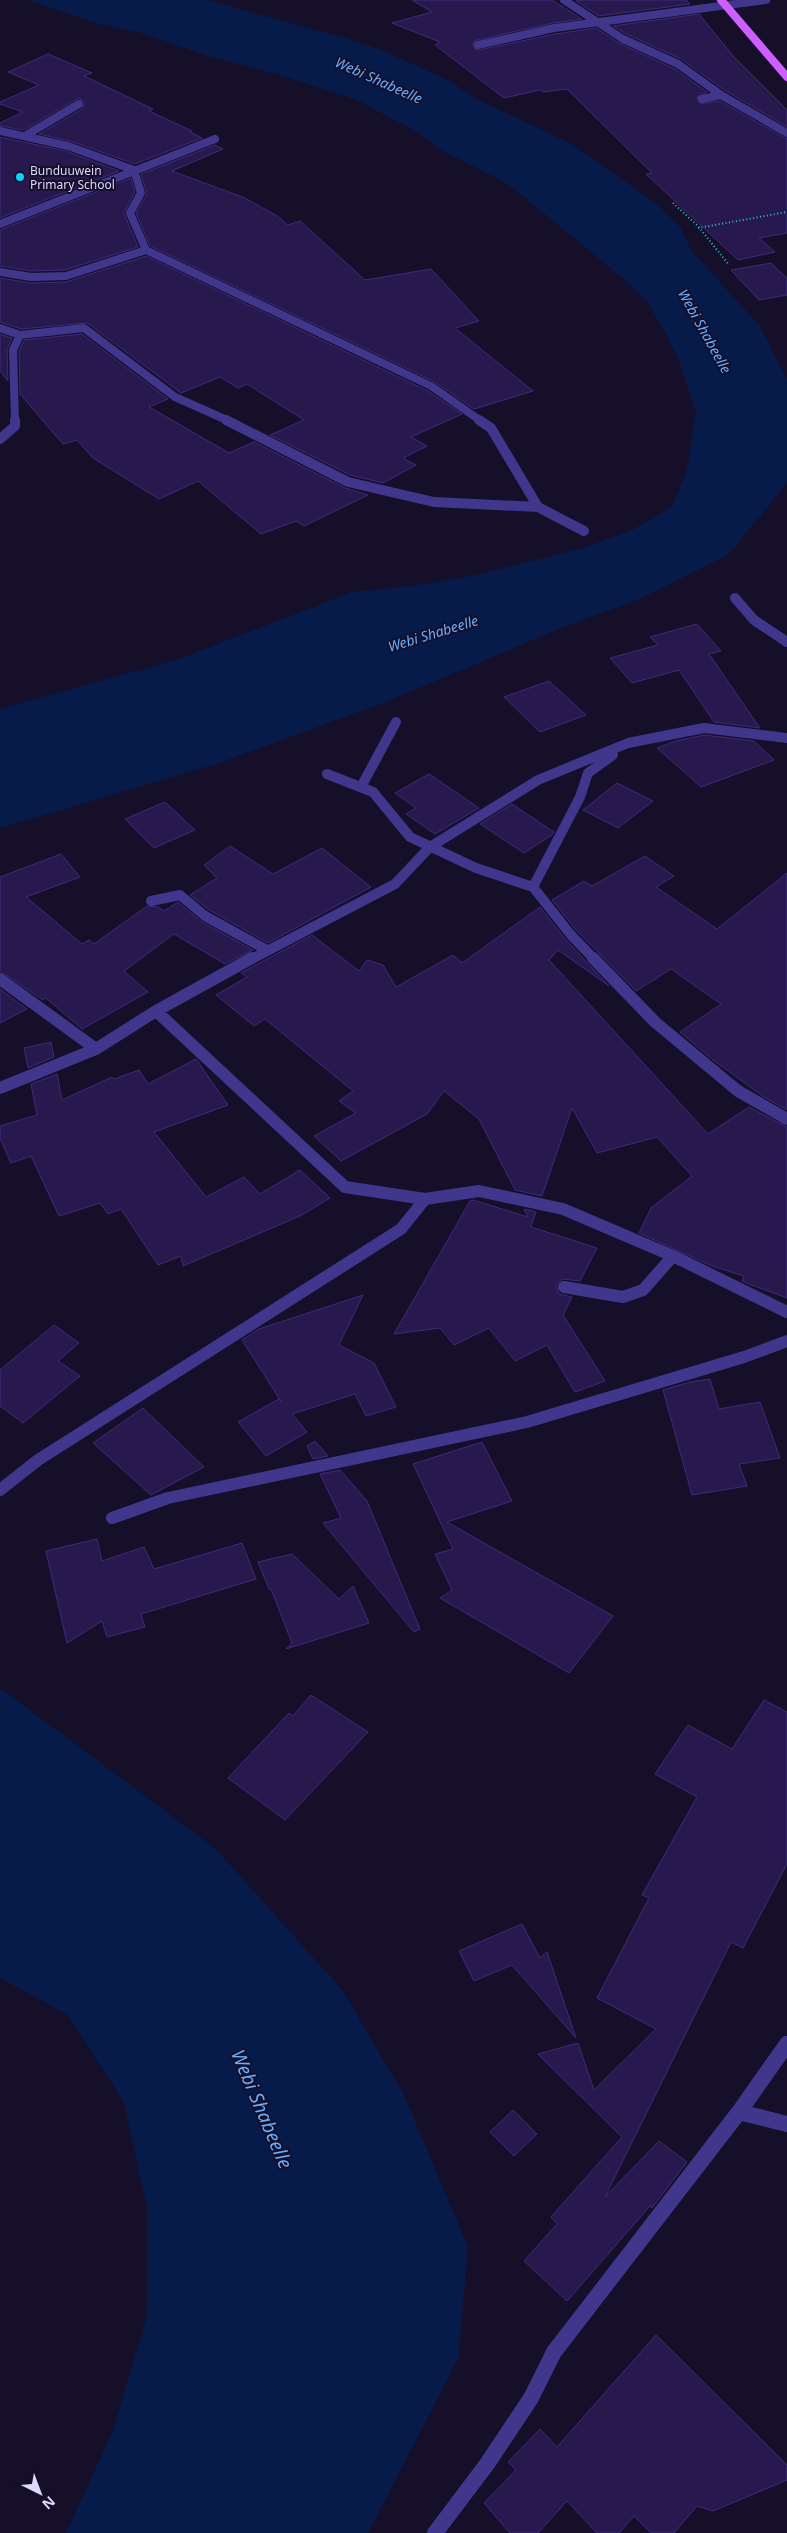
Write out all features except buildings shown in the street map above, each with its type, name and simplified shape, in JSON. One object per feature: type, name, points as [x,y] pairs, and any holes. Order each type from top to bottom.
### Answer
[{"type":"main road","points":[[722,2],[787,77]]},
{"type":"street","points":[[564,0],[623,39],[678,64],[721,95],[787,133]]},
{"type":"street","points":[[478,45],[554,28],[598,21],[722,2],[766,0]]},
{"type":"street","points":[[702,100],[721,95]]},
{"type":"street","points":[[28,134],[79,104]]},
{"type":"street","points":[[0,131],[28,134],[91,152],[134,170]]},
{"type":"street","points":[[0,224],[215,139]]},
{"type":"street","points":[[134,170],[141,193],[130,212],[146,250],[431,386],[491,428],[538,507]]},
{"type":"street","points":[[0,272],[31,277],[66,276],[146,250]]},
{"type":"street","points":[[0,328],[20,335],[84,328],[175,397],[223,418],[348,482],[434,502],[538,507],[584,531]]},
{"type":"street","points":[[0,439],[6,436],[15,426],[13,350],[20,335]]},
{"type":"street","points":[[735,598],[754,620],[787,642]]},
{"type":"street","points":[[361,787],[396,722]]},
{"type":"street","points":[[0,1088],[96,1049],[156,1011],[267,950],[395,884],[430,847],[538,780],[628,744],[704,728],[787,738]]},
{"type":"street","points":[[533,887],[580,796],[588,773],[628,744]]},
{"type":"street","points":[[327,774],[373,792],[410,837],[476,868],[533,887],[571,935],[655,1022],[738,1091],[787,1119]]},
{"type":"street","points":[[151,901],[180,895],[205,916],[267,950]]},
{"type":"street","points":[[0,979],[96,1049]]},
{"type":"street","points":[[156,1011],[345,1186],[424,1199],[479,1191],[563,1209],[673,1256],[787,1312]]},
{"type":"street","points":[[2,1485],[38,1460],[402,1229],[424,1199]]},
{"type":"street","points":[[564,1287],[622,1297],[643,1290],[673,1256]]},
{"type":"street","points":[[112,1518],[168,1498],[527,1422],[744,1357],[787,1341]]},
{"type":"street","points":[[435,2533],[487,2464],[531,2398],[554,2352],[739,2112],[787,2044]]},
{"type":"street","points":[[739,2112],[787,2124]]},
{"type":"path","points":[[672,203],[698,228],[728,265]]},
{"type":"path","points":[[698,228],[787,212]]},
{"type":"water","name":"Webi Shabeelle","points":[[28,0],[207,0],[382,50],[448,80],[475,98],[573,145],[657,204],[680,227],[691,250],[759,325],[787,379],[787,483],[729,554],[640,599],[564,627],[386,702],[216,764],[0,828],[0,709],[179,659],[352,592],[412,586],[472,576],[583,548],[632,530],[672,507],[687,470],[696,411],[677,355],[648,302],[624,279],[508,184],[441,150],[417,132],[357,100],[283,76],[208,56],[138,32],[99,24]]},
{"type":"water","name":"Webi Shabeelle","points":[[0,1688],[216,1849],[343,1991],[404,2095],[468,2247],[458,2359],[368,2533],[66,2533],[113,2431],[147,2316],[147,2207],[124,2102],[68,2015],[0,1978]]},
{"type":"place","name":"Bunduuwein Primary School","points":[[20,177]]}]
